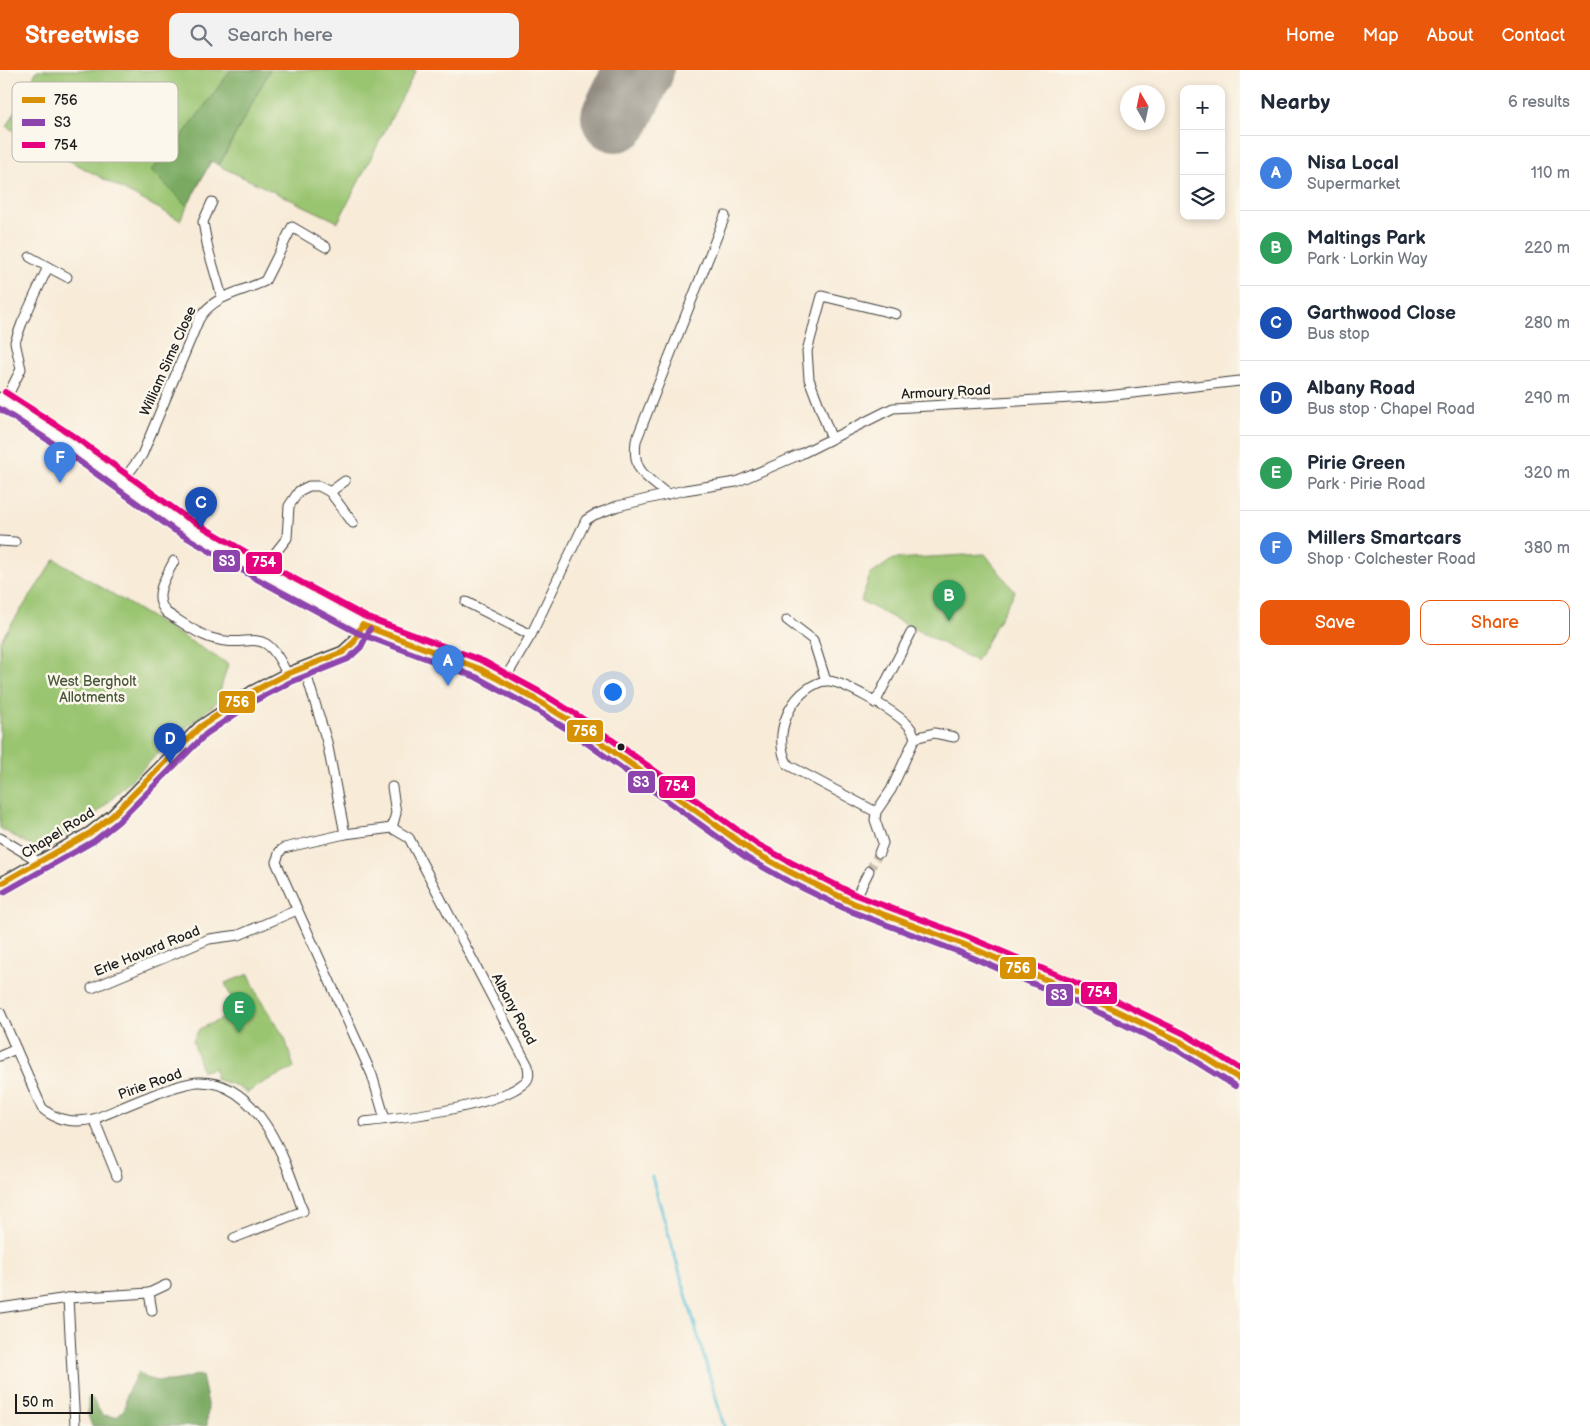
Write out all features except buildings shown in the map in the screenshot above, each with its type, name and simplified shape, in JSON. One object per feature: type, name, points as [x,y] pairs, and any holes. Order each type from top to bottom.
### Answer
[{"type":"main road","points":[[2,400],[179,523],[260,571],[362,625],[450,657],[503,682],[575,724],[752,851],[788,872],[853,903],[965,945],[1088,997],[1182,1042],[1240,1079]]},
{"type":"street","points":[[212,202],[203,222],[208,249],[222,297]]},
{"type":"street","points":[[667,494],[642,473],[637,466],[634,457],[636,441],[725,216]]},
{"type":"street","name":"William Sims Close","points":[[122,482],[142,454],[199,319],[206,308],[222,297],[265,281],[292,227],[326,246]]},
{"type":"street","points":[[30,257],[67,277]]},
{"type":"street","points":[[2,400],[21,369],[16,342],[22,322],[48,267]]},
{"type":"street","points":[[831,437],[809,379],[807,351],[822,296],[896,314]]},
{"type":"street","name":"Armoury Road","points":[[503,682],[531,635],[586,520],[594,515],[618,506],[667,494],[736,482],[801,454],[831,437],[893,408],[1106,396],[1240,381]]},
{"type":"street","points":[[330,492],[345,481]]},
{"type":"street","points":[[260,571],[287,538],[289,506],[299,491],[309,486],[319,486],[330,492],[353,523]]},
{"type":"street","points":[[0,541],[15,542]]},
{"type":"street","points":[[174,561],[159,593],[162,608],[211,638],[265,642],[277,653],[287,674]]},
{"type":"street","points":[[466,602],[531,635]]},
{"type":"street","points":[[787,620],[813,640],[826,681]]},
{"type":"street","name":"Chapel Road","points":[[0,884],[90,833],[113,815],[182,744],[206,723],[252,692],[287,674],[334,657],[349,648],[362,625]]},
{"type":"street","points":[[875,703],[911,633]]},
{"type":"street","points":[[304,667],[327,742],[345,834]]},
{"type":"street","points":[[876,812],[788,765],[783,757],[782,742],[783,724],[787,714],[802,694],[813,686],[826,681],[840,684],[907,723],[915,738]]},
{"type":"street","points":[[915,738],[934,733],[954,737]]},
{"type":"street","points":[[879,854],[883,843],[875,820],[876,812],[891,790],[915,738]]},
{"type":"street","points":[[385,1119],[372,1075],[276,862],[280,851],[295,844],[345,834],[392,828],[396,813],[392,787]]},
{"type":"street","name":"Albany Road","points":[[364,1122],[468,1106],[504,1094],[525,1083],[529,1075],[528,1066],[409,838],[392,828]]},
{"type":"street","points":[[0,838],[32,857],[38,864]]},
{"type":"street","points":[[853,903],[869,871]]},
{"type":"street","name":"Erle Havard Road","points":[[92,988],[210,939],[240,935],[297,910]]},
{"type":"street","name":"Pirie Road","points":[[0,1012],[42,1108],[50,1115],[71,1121],[94,1119],[182,1085],[212,1083],[231,1089],[250,1104],[267,1127],[294,1184],[303,1211],[234,1238]]},
{"type":"street","points":[[0,1056],[16,1048]]},
{"type":"street","points":[[94,1119],[117,1176]]},
{"type":"street","points":[[0,1308],[68,1298],[149,1293],[166,1285]]},
{"type":"street","points":[[149,1293],[152,1311]]},
{"type":"street","points":[[68,1298],[75,1426]]},
{"type":"green space","points":[[37,70],[259,70],[180,220],[72,162],[178,162],[178,82],[31,82]]},
{"type":"green space","points":[[231,70],[270,70],[219,165],[211,161],[187,206],[151,170],[160,162],[178,162],[178,142]]},
{"type":"green space","points":[[269,70],[416,70],[338,222],[219,166]]},
{"type":"green space","points":[[12,118],[12,130],[7,127]]},
{"type":"green space","points":[[985,554],[1015,592],[976,661],[861,601],[870,575],[893,559]]},
{"type":"green space","name":"West Bergholt Allotments","points":[[55,559],[228,664],[217,702],[175,737],[90,820],[40,851],[0,828],[0,641]]},
{"type":"green space","points":[[249,974],[259,998],[285,1038],[294,1068],[264,1082],[247,1093],[234,1085],[215,1079],[215,1068],[202,1071],[193,1041],[199,1029],[237,1012],[225,983]]},
{"type":"green space","points":[[138,1372],[149,1379],[159,1381],[202,1376],[208,1404],[207,1426],[92,1426],[88,1415],[88,1398],[92,1398],[102,1415],[116,1417],[125,1408],[126,1395]]},
{"type":"waterway","points":[[652,1177],[724,1426]]},
{"type":"runway","points":[[616,117],[639,70]]},
{"type":"tunnel","points":[[869,871],[879,853]]},
{"type":"transit line","name":"754","points":[[5,392],[75,437],[184,516],[265,563],[366,617],[483,661],[540,692],[580,717],[757,844],[856,895],[968,937],[1100,993],[1185,1034],[1240,1069]]},
{"type":"transit line","name":"S3","points":[[0,409],[65,451],[174,530],[257,579],[358,633],[476,677],[531,707],[570,731],[747,858],[784,879],[850,911],[962,953],[1092,1009],[1177,1050],[1235,1086]]},
{"type":"transit line","name":"756","points":[[362,625],[480,669],[535,699],[575,724],[752,851],[788,871],[853,903],[965,945],[1096,1001],[1181,1042],[1240,1079]]},
{"type":"transit line","name":"756","points":[[0,884],[90,833],[113,815],[200,727],[252,692],[287,674],[343,652],[354,642],[362,625]]},
{"type":"transit line","name":"S3","points":[[4,892],[94,841],[118,822],[206,734],[256,700],[291,682],[348,659],[361,647],[370,629]]},
{"type":"place","name":"Millers Smartcars","points":[[60,483]]},
{"type":"place","name":"Garthwood Close","points":[[201,528]]},
{"type":"place","name":"Maltings Park","points":[[949,621]]},
{"type":"place","name":"Nisa Local","points":[[448,686]]},
{"type":"place","name":"Albany Road","points":[[170,764]]},
{"type":"place","name":"Pirie Green","points":[[239,1033]]}]
